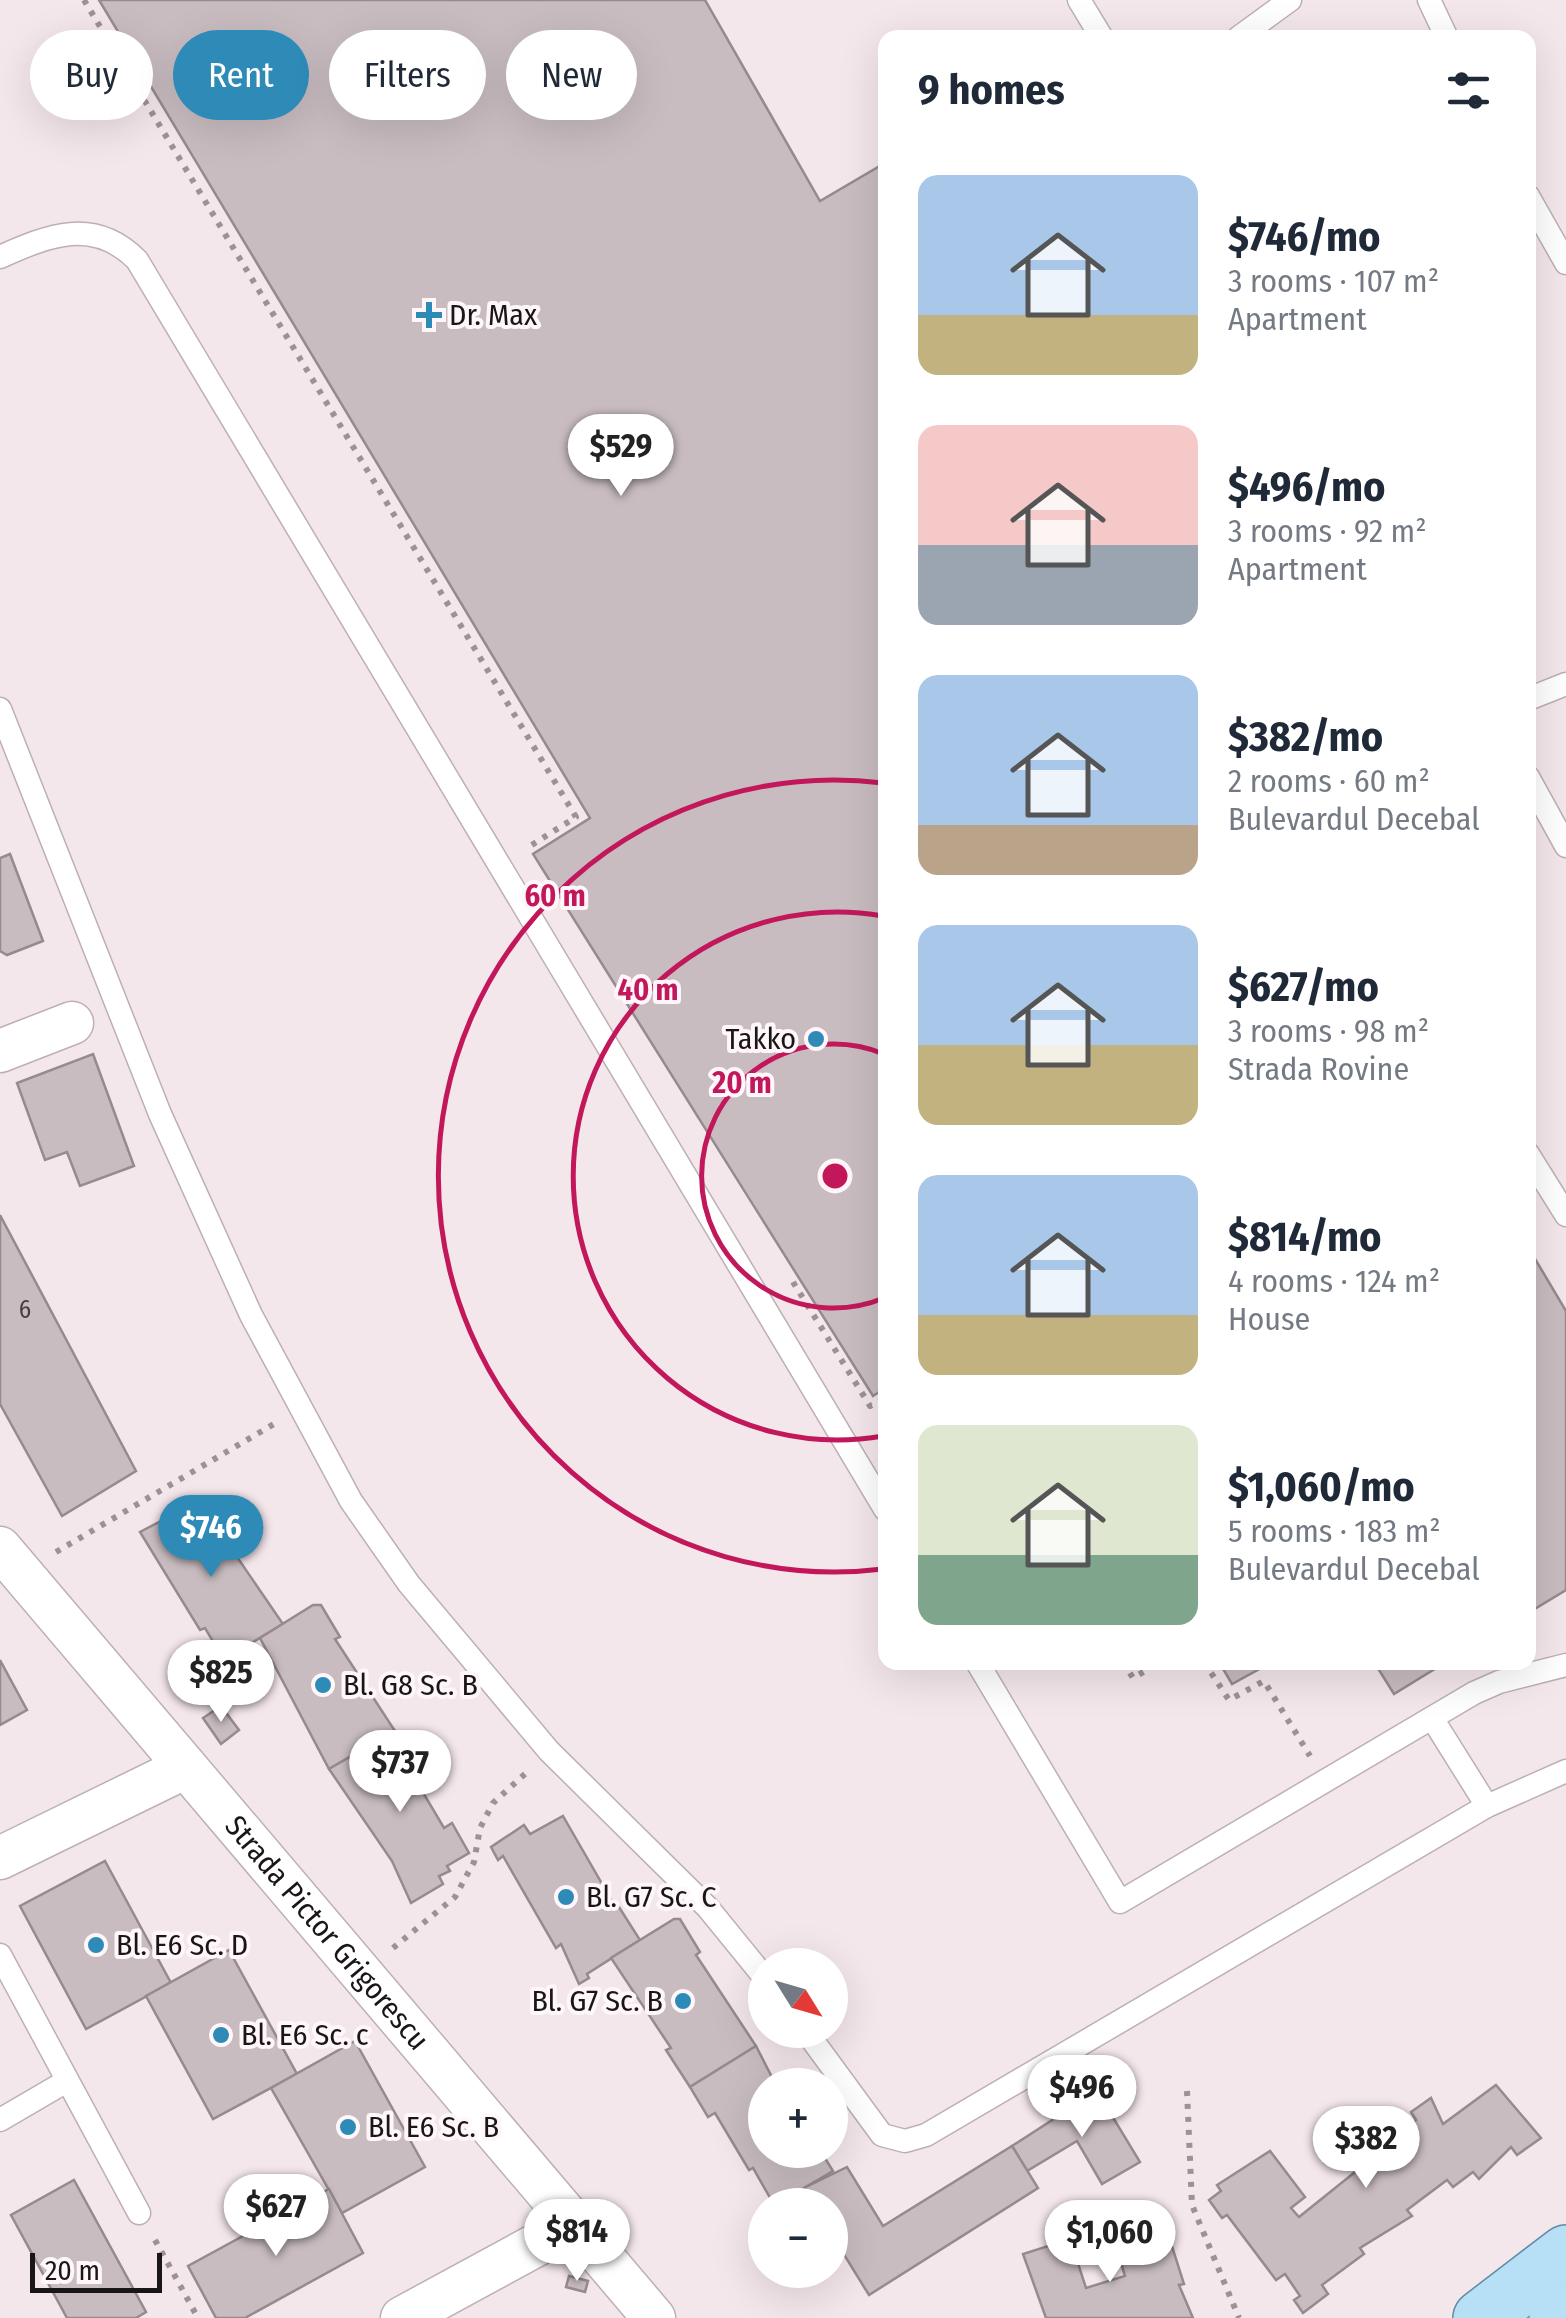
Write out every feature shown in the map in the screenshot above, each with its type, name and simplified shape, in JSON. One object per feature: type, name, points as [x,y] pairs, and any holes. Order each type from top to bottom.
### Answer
[{"type":"main road","points":[[1481,2318],[1566,2253]]},
{"type":"street","points":[[0,1051],[72,1023]]},
{"type":"street","name":"Strada Pictor Grigorescu","points":[[10,1560],[654,2318]]},
{"type":"street","points":[[0,1858],[186,1767]]},
{"type":"street","points":[[402,2318],[576,2224]]},
{"type":"lane","points":[[1079,0],[1097,30]]},
{"type":"lane","points":[[1249,30],[1290,0]]},
{"type":"lane","points":[[1429,0],[1443,30]]},
{"type":"lane","points":[[1536,210],[1566,263]]},
{"type":"lane","points":[[0,257],[57,234],[97,235],[118,242],[136,260],[878,1496]]},
{"type":"lane","points":[[1536,696],[1566,684]]},
{"type":"lane","points":[[0,708],[160,1114],[298,1410],[350,1501],[408,1584],[548,1752],[708,1908],[748,1957]]},
{"type":"lane","points":[[1536,792],[1566,846]]},
{"type":"lane","points":[[1536,1167],[1566,1216]]},
{"type":"lane","points":[[982,1670],[1120,1902],[1498,1682],[1566,1664]]},
{"type":"lane","points":[[1432,1718],[1487,1806]]},
{"type":"lane","points":[[818,2048],[882,2135],[905,2141],[926,2136],[1487,1806],[1566,1771]]},
{"type":"lane","points":[[0,1955],[65,2082],[140,2213]]},
{"type":"lane","points":[[0,2120],[65,2082]]},
{"type":"path","points":[[84,0],[576,818],[524,850],[534,867]]},
{"type":"path","points":[[786,1272],[870,1406],[878,1402]]},
{"type":"path","points":[[10,1560],[298,1410]]},
{"type":"path","points":[[1209,1670],[1229,1700],[1264,1681],[1310,1757],[1326,1747]]},
{"type":"path","points":[[363,1974],[455,1896],[474,1862],[480,1828],[493,1803],[548,1752]]},
{"type":"path","points":[[1187,2091],[1192,2206],[1239,2318]]},
{"type":"path","points":[[140,2213],[198,2318]]},
{"type":"building","points":[[99,0],[705,0],[820,201],[878,167],[878,1393],[873,1396],[533,854],[590,818],[153,90],[153,30],[117,30]]},
{"type":"building","points":[[10,854],[43,941],[7,955],[0,951],[0,858]]},
{"type":"building","points":[[93,1054],[134,1166],[80,1186],[67,1152],[45,1160],[17,1083]]},
{"type":"building","points":[[0,1215],[136,1471],[62,1516],[0,1404]]},
{"type":"building","points":[[1536,1260],[1566,1311],[1566,1590],[1536,1608]]},
{"type":"building","points":[[205,1500],[225,1533],[222,1535],[283,1624],[230,1656],[233,1660],[222,1668],[209,1646],[214,1643],[205,1628],[200,1630],[140,1532]]},
{"type":"building","name":"Bl. G8 Sc. B","points":[[313,1605],[321,1605],[340,1637],[335,1639],[395,1731],[329,1769],[260,1638]]},
{"type":"building","points":[[0,1660],[27,1710],[0,1725]]},
{"type":"building","points":[[1224,1670],[1257,1670],[1232,1684]]},
{"type":"building","points":[[1379,1670],[1433,1670],[1394,1694]]},
{"type":"building","points":[[221,1706],[239,1730],[221,1744],[203,1718]]},
{"type":"building","points":[[395,1731],[414,1764],[408,1767],[444,1828],[452,1823],[469,1853],[447,1866],[450,1871],[439,1876],[443,1884],[411,1903],[392,1861],[329,1769]]},
{"type":"building","name":"Bl. G7 Sc. C","points":[[563,1816],[616,1908],[640,1940],[587,1974],[589,1978],[579,1984],[561,1944],[556,1948],[503,1856],[498,1860],[491,1847],[524,1825],[530,1834]]},
{"type":"building","name":"Bl. E6 Sc. D","points":[[105,1861],[171,1983],[86,2029],[20,1906]]},
{"type":"building","name":"Bl. G7 Sc. B","points":[[680,1919],[700,1952],[696,1955],[748,2034],[748,2048],[753,2048],[690,2087],[666,2050],[671,2048],[611,1958]]},
{"type":"building","name":"Bl. E6 Sc. c","points":[[229,1950],[297,2074],[213,2119],[146,1996]]},
{"type":"building","name":"Bl. E6 Sc. B","points":[[355,2041],[425,2167],[342,2213],[271,2088]]},
{"type":"building","points":[[757,2048],[767,2068],[748,2068],[748,2168],[753,2168],[749,2170],[715,2113],[708,2117],[690,2087]]},
{"type":"building","points":[[1496,2085],[1541,2138],[1517,2155],[1511,2147],[1479,2179],[1473,2172],[1453,2187],[1447,2180],[1407,2210],[1412,2216],[1360,2248],[1364,2254],[1322,2285],[1328,2294],[1303,2313],[1294,2300],[1300,2296],[1285,2274],[1276,2280],[1227,2215],[1222,2218],[1209,2200],[1221,2191],[1217,2185],[1270,2151],[1305,2197],[1291,2208],[1299,2217],[1360,2168],[1349,2154],[1362,2144],[1369,2154],[1416,2120],[1411,2112],[1431,2098],[1443,2124]]},
{"type":"building","points":[[1097,2091],[1140,2162],[1102,2184],[1077,2141],[1027,2171],[1012,2146]]},
{"type":"building","points":[[1012,2146],[1038,2188],[869,2295],[848,2261],[848,2188],[804,2188],[848,2168],[883,2226]]},
{"type":"building","points":[[753,2168],[833,2171],[804,2188],[764,2188]]},
{"type":"building","points":[[74,2180],[146,2312],[136,2318],[67,2318],[11,2215]]},
{"type":"building","points":[[329,2189],[363,2253],[245,2318],[216,2318],[188,2266]]},
{"type":"building","points":[[1169,2237],[1184,2284],[1179,2285],[1193,2318],[1046,2318],[1023,2254],[1070,2239],[1086,2288],[1125,2276],[1119,2257],[1129,2255],[1128,2250]]},
{"type":"building","points":[[569,2276],[588,2281],[585,2292],[566,2287]]},
{"type":"place","name":"Dr. Max","points":[[429,315]]},
{"type":"place","name":"Takko","points":[[816,1039]]},
{"type":"place","name":"Bl. G8 Sc. B","points":[[323,1685]]},
{"type":"place","name":"Bl. G7 Sc. C","points":[[566,1897]]},
{"type":"place","name":"Bl. E6 Sc. D","points":[[96,1945]]},
{"type":"place","name":"Bl. G7 Sc. B","points":[[683,2001]]},
{"type":"place","name":"Bl. E6 Sc. c","points":[[221,2035]]},
{"type":"place","name":"Bl. E6 Sc. B","points":[[348,2127]]}]
